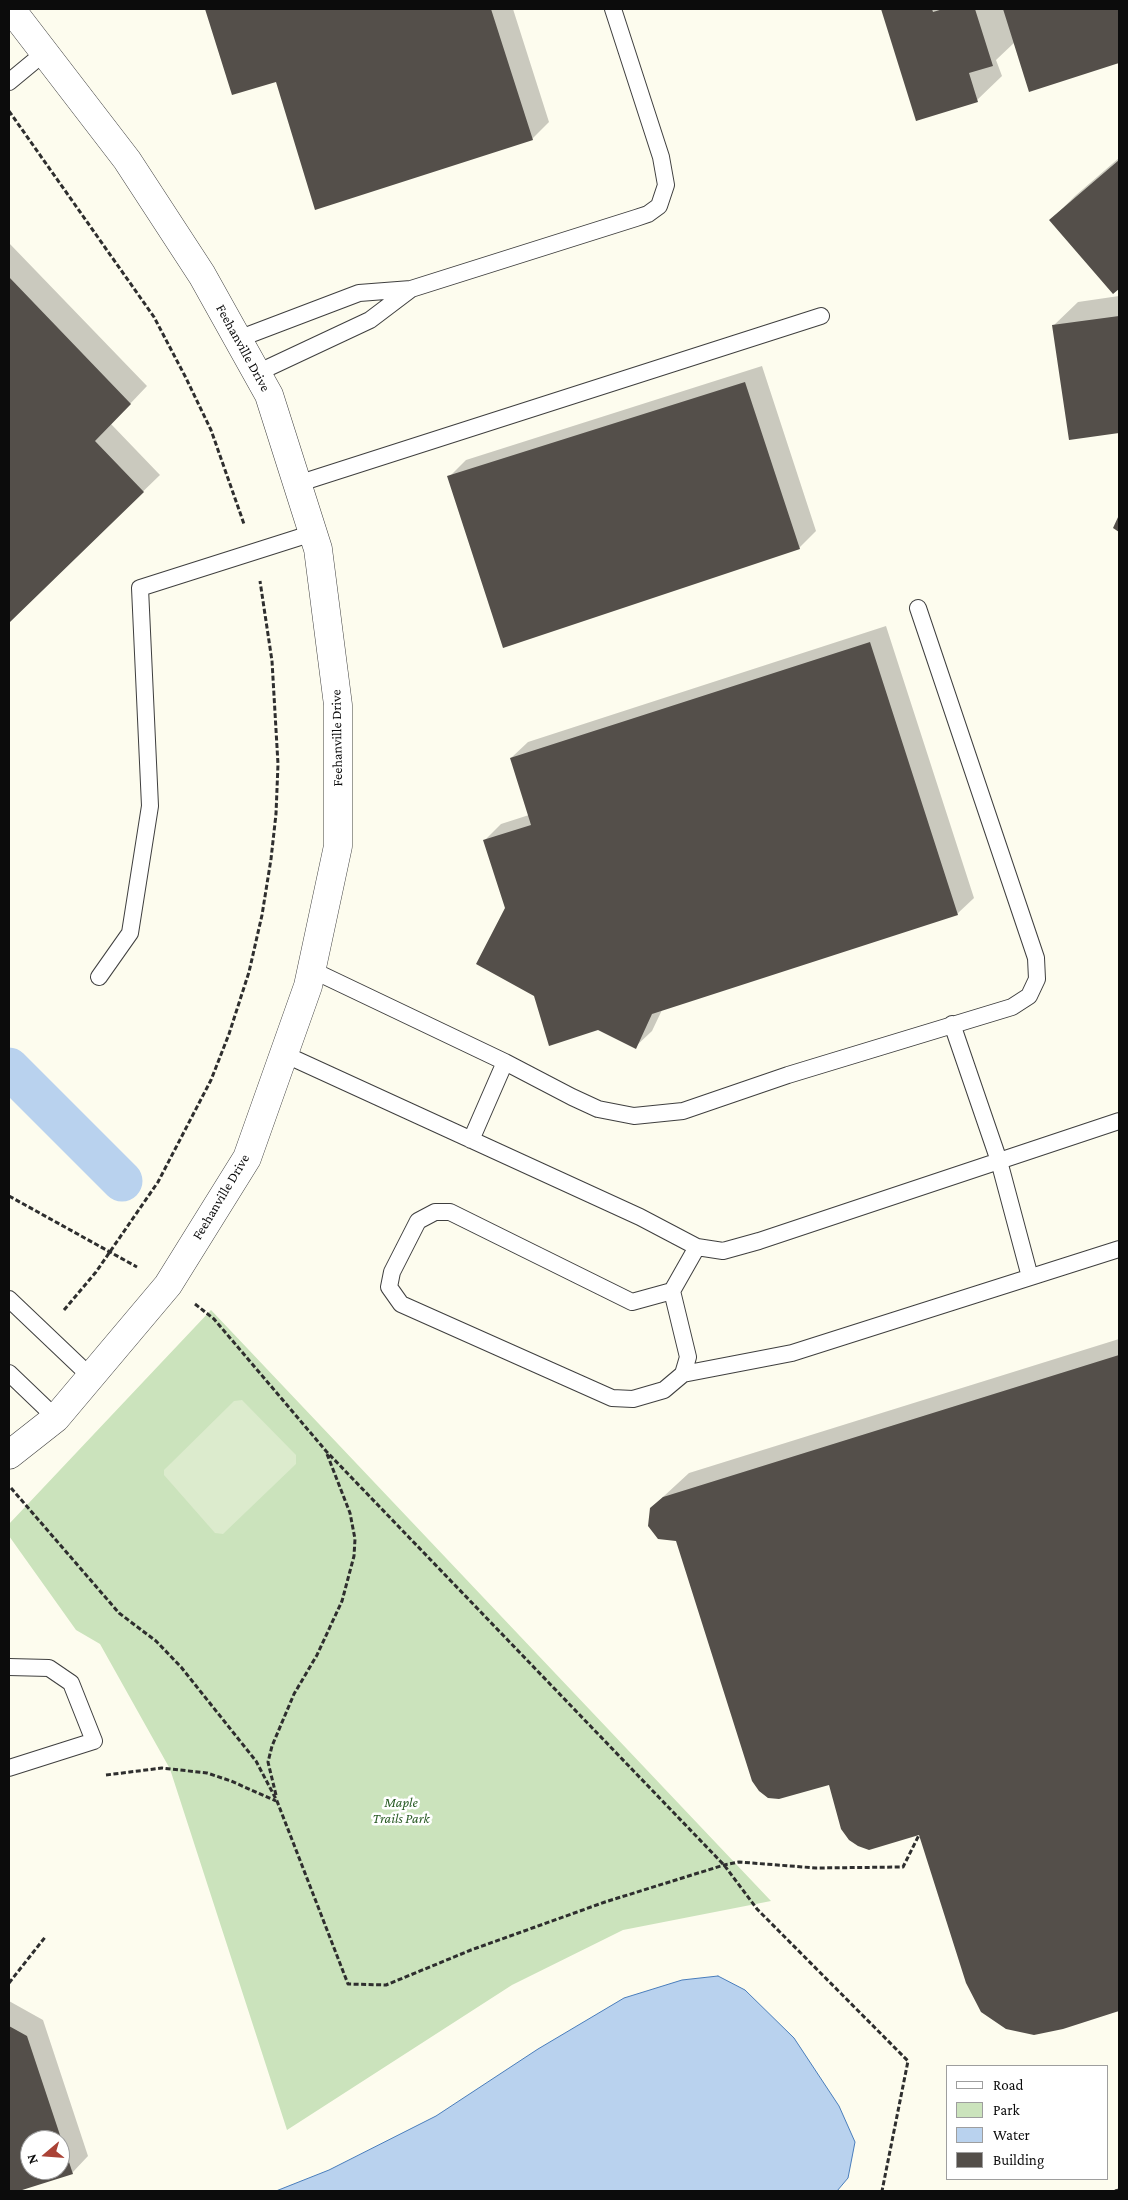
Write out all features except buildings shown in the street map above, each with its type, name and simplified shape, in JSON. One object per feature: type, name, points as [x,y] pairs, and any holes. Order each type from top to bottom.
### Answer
[{"type":"street","name":"Feehanville Drive","points":[[9,1455],[56,1418],[168,1285],[247,1158],[308,986],[338,846],[338,706],[318,549],[269,395],[202,275],[127,160],[11,9]]},
{"type":"lane","points":[[238,339],[359,293],[411,289],[648,214],[659,206],[666,185],[661,157],[613,9]]},
{"type":"lane","points":[[9,82],[44,53]]},
{"type":"lane","points":[[257,373],[370,320],[411,289]]},
{"type":"lane","points":[[297,484],[821,316]]},
{"type":"lane","points":[[99,977],[130,933],[150,806],[140,588],[313,533]]},
{"type":"lane","points":[[312,970],[505,1062],[572,1097],[598,1108],[634,1116],[683,1112],[788,1075],[1012,1007],[1029,996],[1038,979],[1036,958],[918,608]]},
{"type":"lane","points":[[952,1024],[999,1161],[1030,1277]]},
{"type":"lane","points":[[284,1054],[640,1217],[697,1247],[722,1251],[759,1241],[1119,1121]]},
{"type":"lane","points":[[471,1140],[505,1062]]},
{"type":"lane","points":[[672,1292],[632,1302],[450,1212],[435,1212],[418,1220],[392,1272],[389,1287],[401,1304],[612,1398],[633,1399],[664,1390],[684,1374],[792,1353],[1119,1249]]},
{"type":"lane","points":[[684,1374],[688,1357],[672,1292],[697,1247]]},
{"type":"lane","points":[[9,1299],[91,1377]]},
{"type":"lane","points":[[9,1373],[56,1418]]},
{"type":"lane","points":[[9,1667],[49,1668],[71,1683],[94,1741],[9,1768]]},
{"type":"path","points":[[9,111],[154,317],[211,430],[231,483],[257,567],[269,637],[276,712],[278,764],[273,841],[262,915],[248,972],[229,1034],[211,1080],[158,1182],[110,1252],[72,1302],[43,1333]]},
{"type":"path","points":[[9,1196],[110,1252]]},
{"type":"path","points":[[214,1319],[326,1451],[724,1865],[757,1909],[908,2061],[882,2191]]},
{"type":"path","points":[[277,1801],[268,1762],[272,1746],[294,1694],[317,1655],[342,1601],[354,1556],[355,1539],[350,1512],[326,1451]]},
{"type":"path","points":[[9,1486],[119,1613],[156,1641],[181,1667],[256,1761],[277,1801],[348,1984],[386,1985],[471,1950],[596,1906],[724,1865],[739,1862],[816,1868],[903,1867],[919,1835]]},
{"type":"path","points":[[106,1775],[162,1768],[207,1773],[231,1780],[277,1801]]},
{"type":"path","points":[[9,1983],[46,1936]]},
{"type":"path","points":[[1115,2191],[1119,2190]]},
{"type":"green space","name":"Maple Trails Park","points":[[211,1310],[771,1901],[623,1930],[512,1985],[287,2130],[170,1769],[100,1644],[76,1630],[9,1536],[9,1524]]},
{"type":"green space","points":[[242,1400],[296,1455],[296,1464],[223,1534],[215,1533],[164,1475],[164,1470],[234,1401]]},
{"type":"water","points":[[718,1976],[745,1990],[794,2038],[839,2106],[855,2142],[848,2178],[837,2191],[276,2191],[329,2170],[436,2116],[538,2049],[624,1998],[682,1980]]},
{"type":"waterway","points":[[9,1068],[122,1181]]}]
